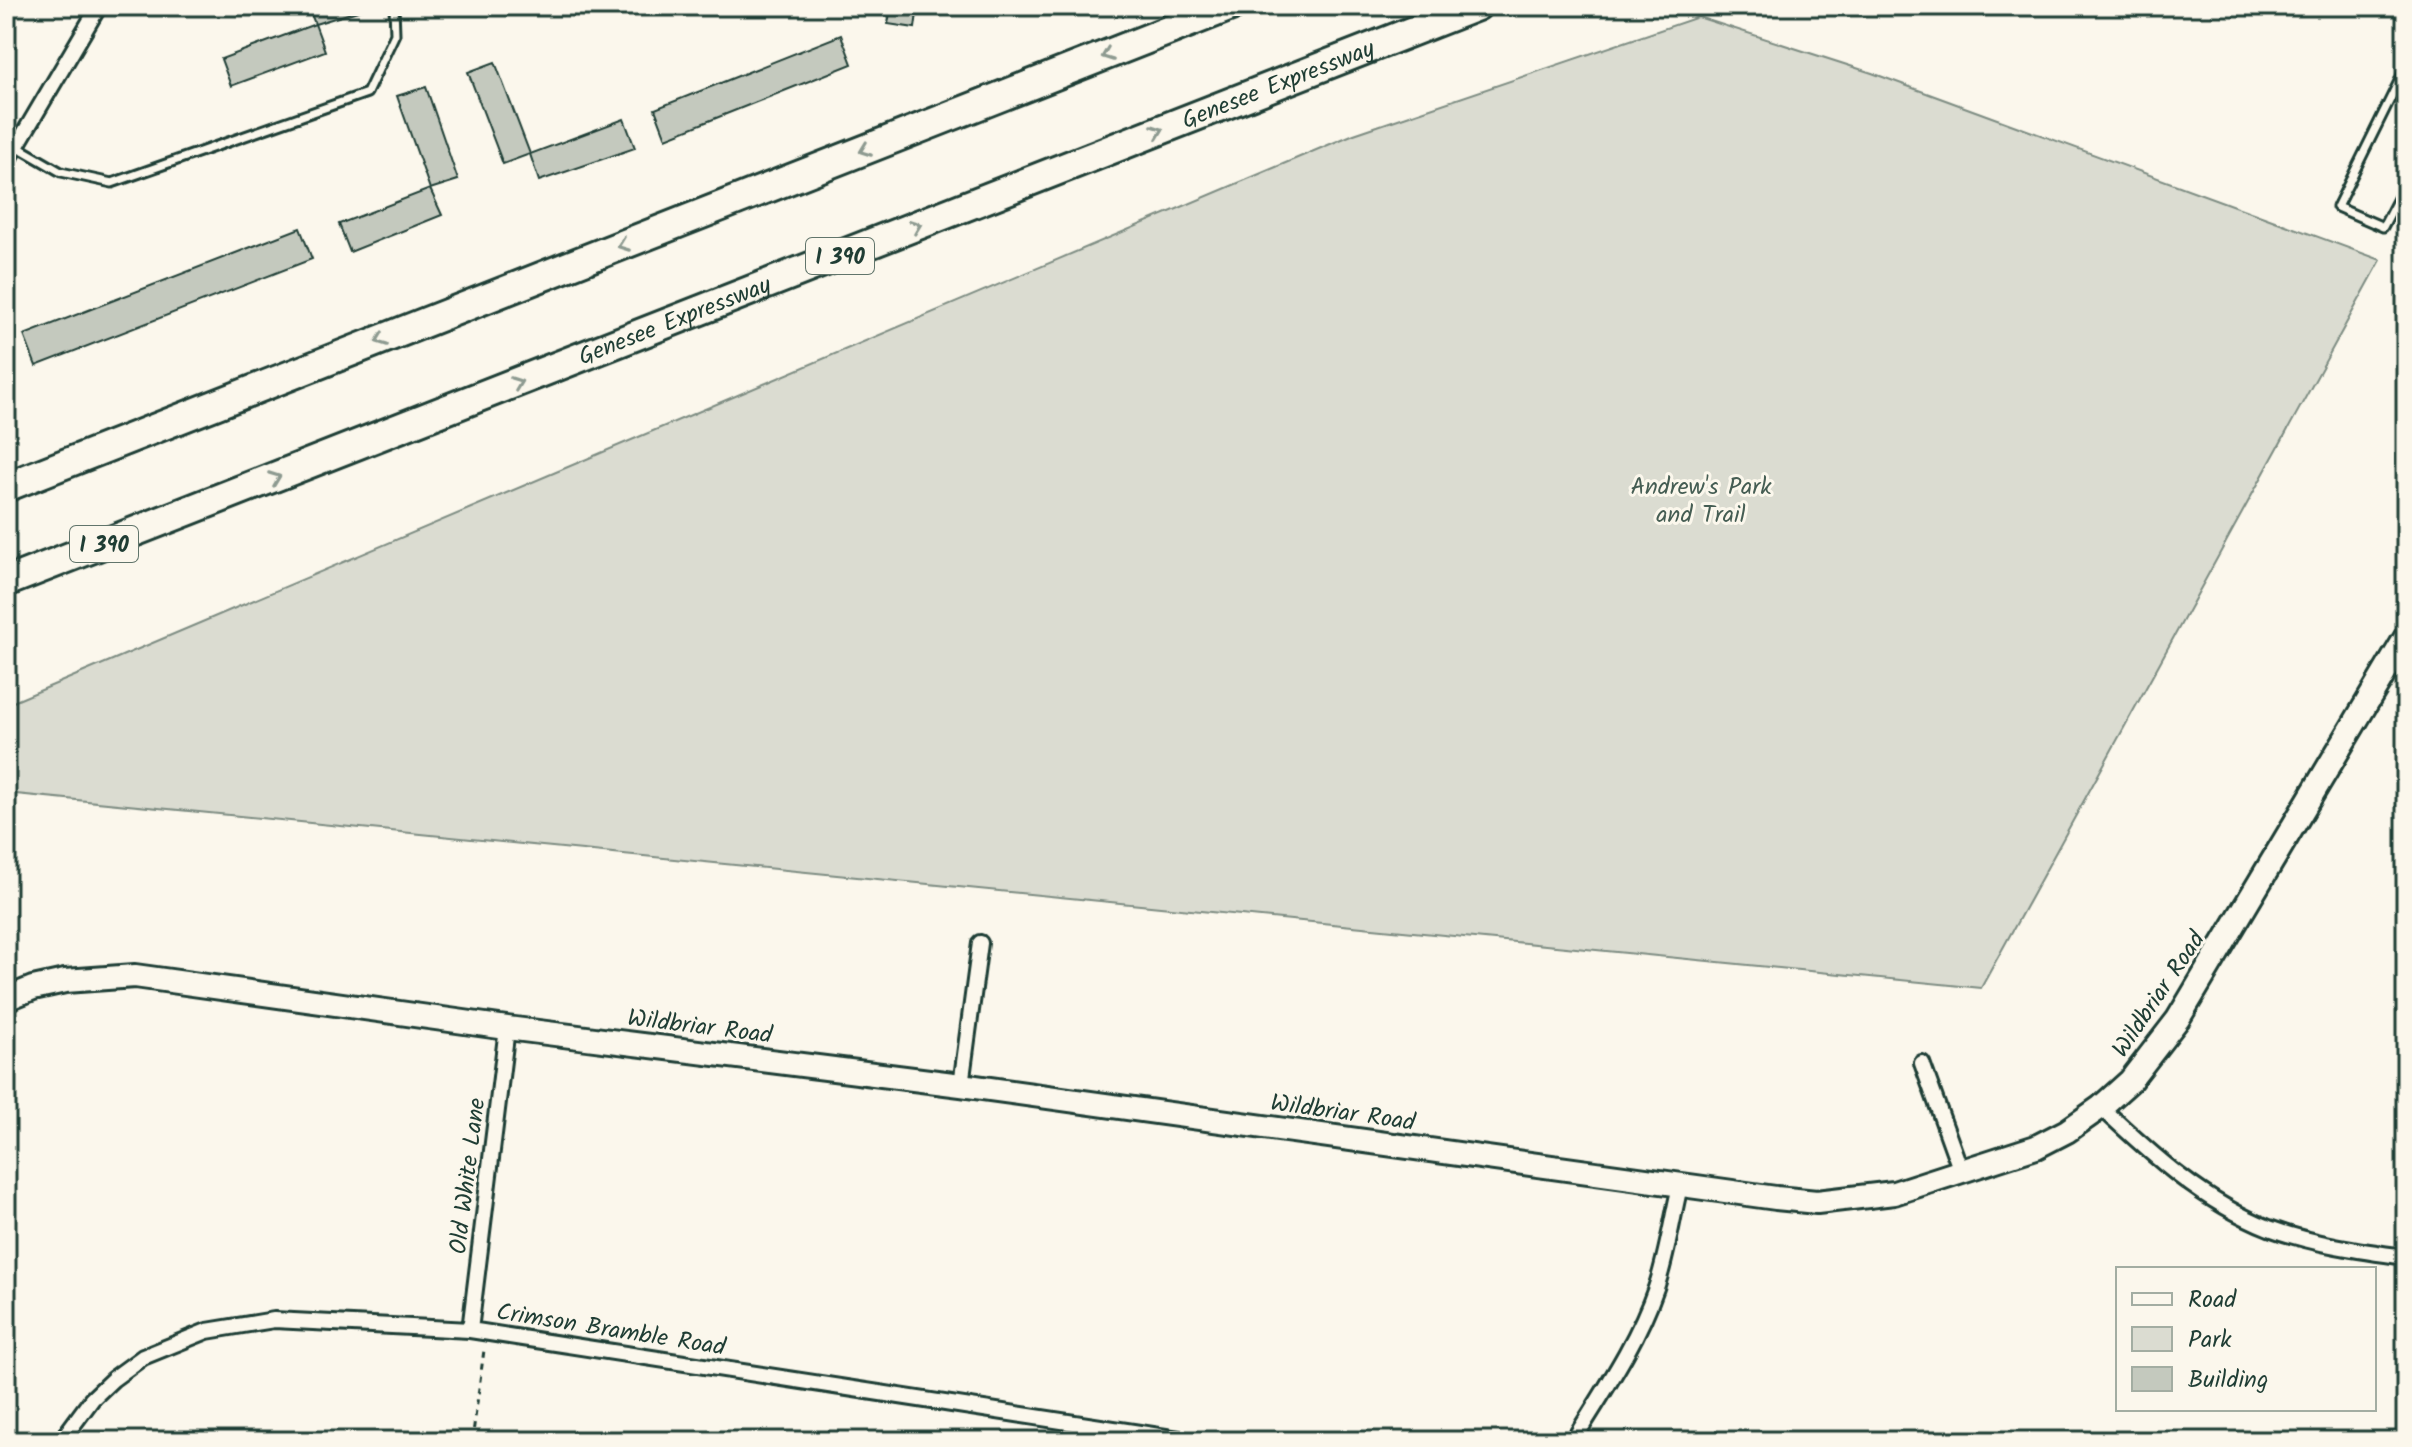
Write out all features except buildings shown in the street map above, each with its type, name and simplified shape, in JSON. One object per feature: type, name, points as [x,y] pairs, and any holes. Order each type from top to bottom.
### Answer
[{"type":"highway","points":[[6,487],[1231,6]]},
{"type":"highway","name":"Genesee Expressway","points":[[6,582],[1477,6]]},
{"type":"highway","points":[[6,596],[203,507]]},
{"type":"street","points":[[6,164],[99,6]]},
{"type":"street","name":"Wildbriar Road","points":[[6,999],[33,988],[65,981],[135,976],[507,1028],[961,1085],[1680,1186],[1817,1202],[1894,1193],[2036,1147],[2067,1131],[2130,1081],[2178,1019],[2406,637]]},
{"type":"street","points":[[961,1085],[980,943]]},
{"type":"street","name":"Old White Lane","points":[[470,1330],[507,1028]]},
{"type":"street","points":[[1922,1063],[1961,1171]]},
{"type":"street","points":[[2101,1107],[2181,1178],[2238,1214],[2306,1239],[2406,1257]]},
{"type":"street","points":[[1573,1441],[1647,1311],[1656,1287],[1680,1186]]},
{"type":"street","name":"Crimson Bramble Road","points":[[61,1441],[92,1399],[143,1357],[207,1331],[274,1320],[486,1332],[1192,1441]]},
{"type":"lane","points":[[6,18],[13,6]]},
{"type":"lane","points":[[16,146],[61,172],[112,183],[367,93],[395,34],[394,6]]},
{"type":"lane","points":[[2406,67],[2337,207],[2383,227],[2406,183]]},
{"type":"path","points":[[472,1441],[486,1332]]},
{"type":"shaded area","points":[[6,6],[29,6],[6,36]]},
{"type":"green space","name":"Andrew's Park and Trail","points":[[1698,17],[1872,73],[2381,260],[1981,988],[6,793],[6,705],[1354,134]]}]
